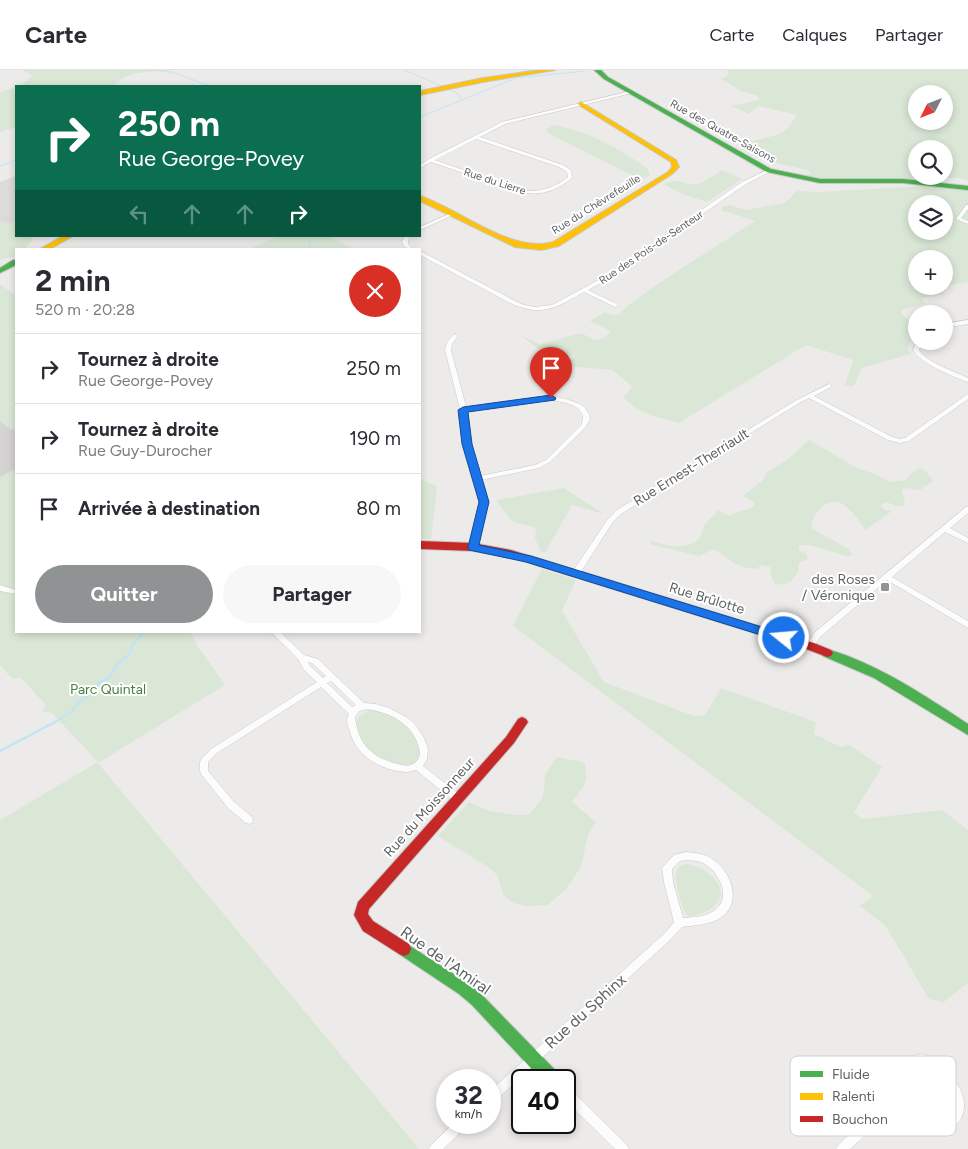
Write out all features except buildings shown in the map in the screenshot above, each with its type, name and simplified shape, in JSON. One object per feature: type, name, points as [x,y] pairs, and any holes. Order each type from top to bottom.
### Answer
[{"type":"street","points":[[421,93],[483,80],[552,70]]},
{"type":"street","name":"Rue des Quatre-Saisons","points":[[597,70],[606,78],[769,172],[793,179],[815,182],[936,183],[968,188]]},
{"type":"street","points":[[421,166],[504,123],[631,92]]},
{"type":"street","name":"Rue du Chèvrefeuille","points":[[421,198],[522,246],[546,247],[574,234],[670,173],[676,167],[674,161],[581,104]]},
{"type":"street","name":"Rue du Lierre","points":[[431,160],[518,191],[532,193],[550,189],[570,177],[569,171],[560,166],[475,137]]},
{"type":"street","name":"Rue des Pois-de-Senteur","points":[[421,255],[526,308],[537,309],[554,306],[608,278],[744,184],[769,172]]},
{"type":"street","points":[[968,206],[958,218],[968,223]]},
{"type":"street","points":[[421,229],[453,214]]},
{"type":"street","points":[[46,248],[67,237]]},
{"type":"street","points":[[407,237],[405,241],[410,248]]},
{"type":"street","points":[[0,271],[15,263]]},
{"type":"street","points":[[585,290],[615,305]]},
{"type":"street","points":[[953,324],[968,322]]},
{"type":"street","points":[[455,336],[448,344],[448,350],[463,410],[464,432],[484,506],[473,547]]},
{"type":"street","points":[[916,350],[923,358],[968,380]]},
{"type":"street","name":"Rue Ernest-Therriault","points":[[576,573],[610,521],[620,512],[797,402],[829,386]]},
{"type":"street","points":[[809,396],[890,439],[900,442],[912,437],[968,396]]},
{"type":"street","points":[[463,410],[551,398],[566,400],[578,405],[587,415],[584,426],[542,465],[532,469],[477,479]]},
{"type":"street","points":[[810,646],[817,635],[968,509]]},
{"type":"street","points":[[946,529],[968,541]]},
{"type":"street","name":"Rue Brûlotte","points":[[421,545],[473,547],[511,554],[810,646],[893,683],[968,730]]},
{"type":"street","points":[[887,577],[968,625]]},
{"type":"street","points":[[0,588],[15,592]]},
{"type":"street","points":[[276,633],[301,657],[307,668],[352,712],[352,727],[355,738],[368,755],[386,766],[410,769],[422,761],[425,754],[423,741],[408,722],[387,710],[374,706],[362,706],[352,712]]},
{"type":"street","points":[[301,657],[315,662],[362,706]]},
{"type":"street","points":[[249,820],[231,804],[204,772],[204,761],[220,747],[331,677]]},
{"type":"street","name":"Rue du Moissonneur","points":[[360,913],[365,902],[456,798],[510,740],[522,722]]},
{"type":"street","points":[[417,766],[456,798]]},
{"type":"street","points":[[686,856],[708,861],[726,883],[729,895],[725,907],[714,916],[679,923],[676,904],[667,877],[667,868],[678,858],[686,856]]},
{"type":"street","name":"Rue de l'Amiral","points":[[360,913],[362,920],[368,926],[470,994],[544,1069]]},
{"type":"street","name":"Rue du Sphinx","points":[[501,1088],[669,935],[679,923]]},
{"type":"street","points":[[956,1091],[961,1099],[960,1113],[956,1117]]},
{"type":"street","points":[[576,1103],[623,1149]]},
{"type":"street","points":[[434,1149],[450,1134]]},
{"type":"street","points":[[842,1149],[856,1136]]},
{"type":"shaded area","points":[[15,176],[15,222],[0,228],[0,182]]},
{"type":"green space","points":[[22,70],[163,70],[171,72],[133,74],[115,85],[20,85],[33,76]]},
{"type":"green space","points":[[727,70],[968,70],[968,180],[953,178],[953,140],[908,140],[908,180],[837,183],[824,178],[811,179],[807,176],[810,173],[808,170],[756,157],[740,149],[749,142],[780,134],[788,128],[797,115],[759,106],[749,114],[731,106],[760,100],[756,95],[743,92],[721,79],[729,75]]},
{"type":"green space","points":[[15,87],[15,127],[0,132],[0,92]]},
{"type":"green space","points":[[553,125],[578,131],[603,141],[648,169],[650,176],[638,178],[548,133],[546,130]]},
{"type":"green space","points":[[722,170],[742,179],[707,202],[679,193],[664,184],[677,181],[698,184]]},
{"type":"green space","points":[[943,185],[968,191],[968,282],[953,285],[953,250],[908,250],[908,295],[938,295],[922,298],[925,304],[908,305],[908,308],[901,310],[901,313],[908,320],[908,350],[911,354],[864,367],[853,386],[845,385],[853,360],[806,345],[679,423],[642,412],[636,408],[623,397],[632,387],[613,370],[566,366],[575,356],[537,348],[522,336],[540,344],[582,333],[590,338],[599,340],[610,333],[608,330],[590,321],[605,312],[613,315],[619,314],[659,283],[755,221],[721,210],[723,207],[730,205],[745,210],[785,203],[797,191],[820,192]]},
{"type":"green space","points":[[0,221],[10,224],[15,222],[15,237],[32,237],[33,240],[25,248],[15,248],[15,256],[0,260]]},
{"type":"green space","points":[[276,237],[332,237],[351,248],[252,248]]},
{"type":"green space","name":"Parc Quintal","points":[[0,284],[15,295],[15,633],[191,633],[197,645],[225,685],[98,763],[419,1149],[0,1149],[0,820],[98,762],[52,713],[42,711],[46,705],[21,678],[12,679],[0,665]]},
{"type":"green space","points":[[809,440],[855,467],[877,475],[889,482],[906,480],[914,471],[920,468],[933,481],[920,490],[906,488],[902,490],[905,504],[903,505],[896,506],[887,502],[882,504],[881,506],[885,510],[892,511],[865,530],[852,512],[841,503],[828,503],[815,515],[812,529],[849,549],[852,555],[850,557],[809,545],[799,545],[799,550],[807,555],[807,560],[800,562],[799,570],[787,584],[775,584],[770,567],[761,565],[757,569],[747,568],[735,564],[718,551],[712,550],[699,556],[650,544],[650,541],[673,546],[691,544],[698,539],[705,524],[718,510],[730,516],[755,506],[754,502],[743,496],[763,480],[766,473],[788,459]]},
{"type":"green space","points":[[421,479],[437,486],[431,539],[421,539]]},
{"type":"green space","points":[[564,488],[604,514],[572,505],[545,553],[540,551],[535,538],[536,528],[511,521],[496,500]]},
{"type":"green space","points":[[542,569],[576,580],[562,611],[604,682],[694,716],[705,715],[721,688],[816,722],[814,734],[841,747],[849,745],[882,767],[854,812],[862,819],[942,810],[968,830],[968,983],[944,1002],[929,999],[885,925],[859,906],[873,896],[513,626]]},
{"type":"green space","points":[[370,710],[392,716],[411,730],[420,747],[417,760],[409,764],[398,764],[385,760],[372,753],[362,743],[357,730],[358,717]]},
{"type":"green space","points":[[557,757],[584,762],[586,769],[585,784],[572,802],[596,822],[588,835],[581,867],[566,889],[548,905],[526,906],[513,903],[504,896],[497,875],[491,869],[438,836],[469,802],[489,811],[529,815],[543,797],[545,775]]},
{"type":"green space","points":[[687,864],[709,873],[719,885],[721,892],[719,899],[712,908],[689,917],[681,902],[676,880],[678,869]]},
{"type":"waterway","points":[[161,70],[178,74],[206,85]]},
{"type":"waterway","points":[[404,70],[456,92],[462,99]]},
{"type":"waterway","points":[[421,117],[516,78],[585,71]]},
{"type":"waterway","points":[[0,166],[15,160]]},
{"type":"waterway","points":[[309,237],[310,246]]},
{"type":"waterway","points":[[0,751],[71,712],[82,699],[88,697],[100,682],[109,678],[117,665],[129,654],[132,646],[143,633]]},
{"type":"traffic: fast","points":[[597,70],[606,78],[769,171],[820,181],[903,181],[968,188]]},
{"type":"traffic: fast","points":[[0,271],[15,263]]},
{"type":"traffic: fast","points":[[827,653],[878,675],[919,698],[968,730]]},
{"type":"traffic: fast","points":[[404,949],[464,989],[477,1000],[543,1069]]},
{"type":"traffic: slow","points":[[421,93],[483,80],[552,70]]},
{"type":"traffic: slow","points":[[421,198],[518,245],[541,248],[556,244],[670,173],[676,167],[674,161],[581,104]]},
{"type":"traffic: slow","points":[[46,248],[67,237]]},
{"type":"traffic: jam","points":[[421,545],[473,547],[511,554],[810,646],[827,653]]},
{"type":"traffic: jam","points":[[404,949],[368,926],[361,915],[363,906],[510,740],[522,722]]},
{"type":"place","name":"des Roses / Véronique","points":[[885,587]]},
{"type":"route","points":[[551,398],[463,410],[464,432],[484,502],[473,547],[528,559],[784,638]]}]
